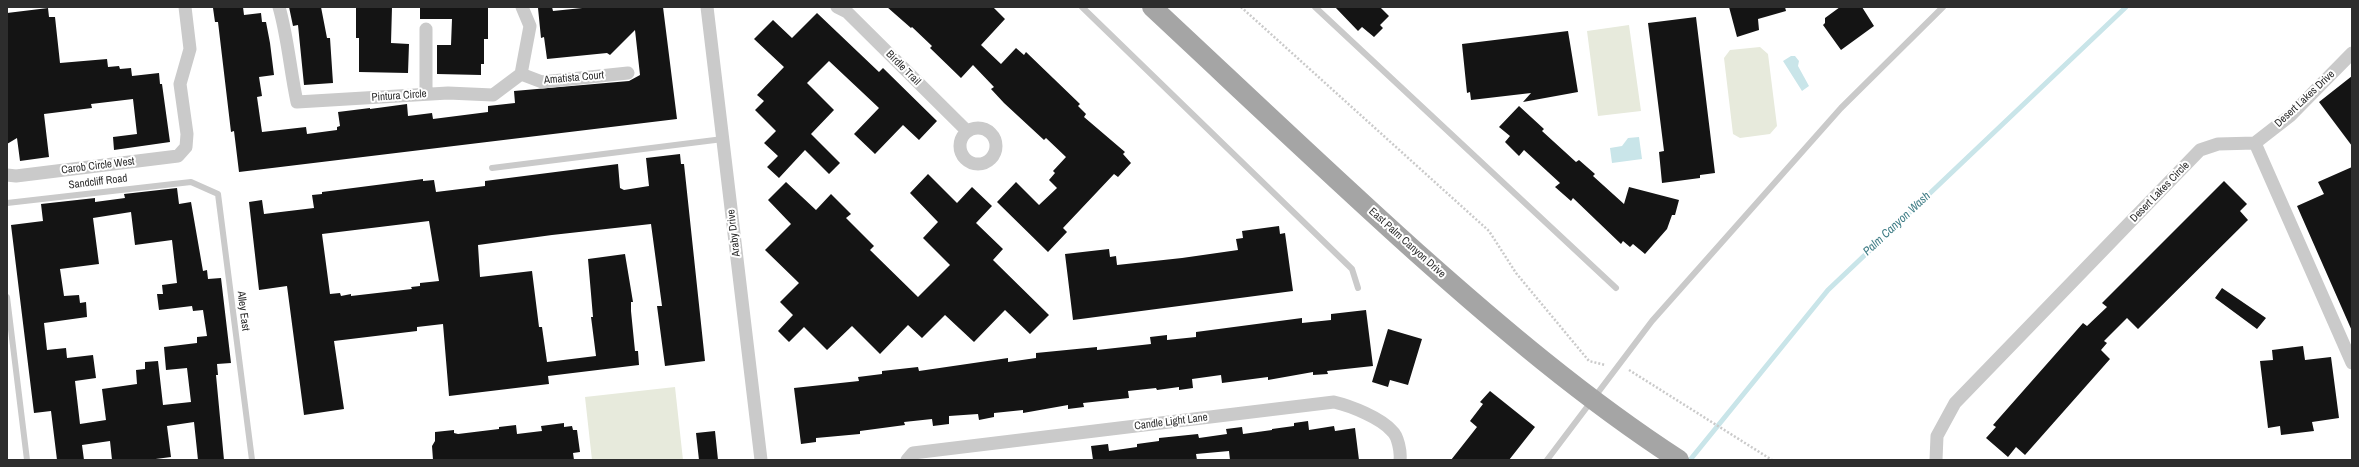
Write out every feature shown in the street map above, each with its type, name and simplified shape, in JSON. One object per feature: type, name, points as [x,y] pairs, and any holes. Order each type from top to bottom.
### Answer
[{"type":"main road","name":"East Palm Canyon Drive","points":[[1152,7],[1343,186],[1496,323],[1586,393],[1678,460]]},
{"type":"street","name":"Carob Circle West","points":[[7,175],[16,176],[178,156],[186,147],[187,134],[180,84],[190,49],[185,7]]},
{"type":"street","name":"Pintura Circle","points":[[279,7],[285,27],[289,62],[297,102],[426,94],[493,95],[521,74]]},
{"type":"street","points":[[521,74],[530,26],[522,7]]},
{"type":"street","name":"Araby Drive","points":[[706,7],[761,460]]},
{"type":"street","name":"Birdle Trail","points":[[837,7],[847,12],[966,131]]},
{"type":"street","points":[[426,29],[426,94]]},
{"type":"street","name":"Desert Lakes Drive","points":[[2256,142],[2291,114],[2352,53]]},
{"type":"street","name":"Amatista Court","points":[[521,74],[542,82],[628,73]]},
{"type":"street","points":[[2256,142],[2352,362]]},
{"type":"street","name":"Desert Lakes Circle","points":[[1936,460],[1937,436],[1955,403],[2200,150],[2218,144],[2256,142]]},
{"type":"street","name":"Candle Light Lane","points":[[910,457],[1334,402],[1355,408],[1393,431],[1400,453],[1400,460]]},
{"type":"lane","points":[[1082,7],[1352,269],[1358,288]]},
{"type":"lane","points":[[1314,7],[1616,288]]},
{"type":"lane","points":[[1547,460],[1621,366],[1652,321],[1841,108],[1943,7]]},
{"type":"lane","points":[[492,168],[723,139]]},
{"type":"lane","name":"Sandcliff Road","points":[[7,203],[191,182]]},
{"type":"lane","name":"Alley East","points":[[191,182],[218,194],[252,460]]},
{"type":"lane","points":[[7,297],[27,460]]},
{"type":"path","points":[[1241,7],[1489,231],[1516,273],[1589,361],[1598,365],[1621,366],[1772,460]]},
{"type":"shaded area","points":[[1629,25],[1641,111],[1598,116],[1587,31]]},
{"type":"shaded area","points":[[1760,47],[1768,54],[1777,126],[1770,134],[1740,138],[1733,134],[1724,58],[1730,50]]},
{"type":"shaded area","points":[[675,387],[683,460],[592,460],[585,397]]},
{"type":"water","points":[[1791,56],[1795,56],[1799,61],[1798,66],[1809,86],[1802,91],[1783,61]]},
{"type":"water","points":[[1639,137],[1642,159],[1612,163],[1610,148],[1622,146],[1628,138]]},
{"type":"building","points":[[243,7],[244,15],[261,13],[262,22],[266,22],[270,43],[274,75],[259,77],[262,96],[257,97],[262,132],[306,127],[307,134],[337,130],[337,127],[340,126],[338,112],[407,104],[408,116],[432,113],[433,119],[488,112],[488,106],[515,103],[514,91],[629,81],[640,75],[635,30],[610,55],[607,53],[547,59],[544,37],[541,38],[538,8],[547,7],[552,7],[553,11],[592,7],[663,7],[677,119],[239,172],[234,131],[231,132],[218,22],[215,22],[213,8]]},
{"type":"building","points":[[289,7],[321,7],[327,38],[330,38],[333,83],[304,85],[298,25],[293,26]]},
{"type":"building","points":[[356,7],[392,7],[391,43],[409,44],[408,73],[359,72],[359,38],[356,38]]},
{"type":"building","points":[[420,7],[488,7],[488,39],[484,39],[484,64],[481,64],[481,75],[437,74],[437,45],[451,45],[452,19],[420,19]]},
{"type":"building","points":[[887,7],[993,7],[1005,19],[981,45],[1001,64],[1016,48],[1024,55],[1026,52],[1080,104],[1078,106],[1086,114],[1084,117],[1125,152],[1123,154],[1131,163],[1118,177],[1114,174],[1063,228],[1067,232],[1048,252],[997,202],[1016,182],[1039,205],[1057,188],[1049,180],[1055,173],[1053,171],[1066,157],[1046,138],[1044,140],[1004,103],[991,89],[994,87],[973,65],[961,78],[930,48],[932,46],[912,27],[911,28]]},
{"type":"building","points":[[1335,7],[1380,7],[1389,16],[1380,25],[1383,28],[1374,37],[1362,27],[1358,31]]},
{"type":"building","points":[[1729,7],[1785,7],[1786,11],[1758,19],[1759,30],[1737,37]]},
{"type":"building","points":[[1840,7],[1862,7],[1874,26],[1841,50],[1823,25],[1825,23],[1825,18]]},
{"type":"building","points":[[48,8],[49,17],[55,17],[60,63],[107,59],[108,67],[119,66],[120,69],[131,68],[132,76],[159,73],[160,84],[162,84],[170,142],[114,150],[113,137],[137,134],[133,99],[91,104],[92,108],[44,114],[49,157],[20,161],[17,138],[7,144],[7,13]]},
{"type":"building","points":[[817,13],[879,72],[883,68],[937,121],[919,140],[903,125],[875,154],[854,134],[879,108],[829,61],[807,83],[834,110],[811,134],[840,163],[829,174],[805,150],[779,178],[767,167],[778,156],[764,143],[776,131],[755,110],[764,101],[757,95],[784,67],[754,39],[773,20],[792,38]]},
{"type":"building","points":[[1696,17],[1715,173],[1700,175],[1700,178],[1662,183],[1659,152],[1664,151],[1648,23]]},
{"type":"building","points":[[1568,31],[1578,92],[1523,102],[1531,93],[1471,100],[1470,92],[1467,93],[1462,44]]},
{"type":"building","points":[[2352,76],[2352,146],[2319,102]]},
{"type":"building","points":[[1519,106],[1544,129],[1542,131],[1576,162],[1579,160],[1595,174],[1593,176],[1624,204],[1629,187],[1679,200],[1675,215],[1672,215],[1667,229],[1645,254],[1633,244],[1630,247],[1623,241],[1621,244],[1573,198],[1571,201],[1555,187],[1560,183],[1524,150],[1519,156],[1505,142],[1510,136],[1499,127]]},
{"type":"building","points":[[680,154],[681,164],[684,164],[705,361],[665,366],[657,306],[662,306],[651,224],[552,235],[478,245],[480,277],[532,271],[539,327],[542,327],[547,362],[596,356],[591,317],[593,317],[588,259],[625,254],[633,302],[631,302],[631,311],[635,351],[638,351],[639,365],[548,376],[549,384],[449,396],[443,324],[417,327],[417,331],[334,341],[344,409],[304,415],[287,286],[259,290],[249,202],[262,200],[264,214],[314,208],[312,195],[322,194],[322,192],[423,179],[423,181],[434,180],[436,192],[485,186],[485,181],[618,164],[620,188],[624,190],[649,186],[646,158]],"holes":[[[429,221],[439,281],[420,283],[420,286],[411,287],[412,289],[351,296],[351,294],[341,296],[340,293],[330,294],[322,234]]]},
{"type":"building","points":[[2352,167],[2352,331],[2297,206],[2324,194],[2318,182]]},
{"type":"building","points":[[928,174],[957,203],[972,187],[992,206],[976,223],[1003,249],[993,260],[1049,315],[1030,334],[1005,310],[974,342],[945,315],[922,338],[908,325],[880,354],[852,326],[827,350],[804,327],[789,342],[778,331],[793,315],[780,302],[799,283],[765,250],[791,224],[768,200],[786,182],[816,210],[831,194],[851,214],[846,218],[874,246],[870,250],[918,297],[950,265],[923,238],[938,222],[910,193]]},
{"type":"building","points":[[2224,181],[2247,204],[2240,211],[2248,220],[2138,329],[2127,318],[2104,341],[2107,343],[2101,350],[2110,359],[2025,455],[2016,447],[2008,457],[1986,438],[1996,427],[1993,425],[2083,323],[2087,326],[2107,307],[2102,303]]},
{"type":"building","points":[[177,188],[179,204],[191,202],[203,271],[207,270],[208,279],[221,278],[231,363],[217,364],[218,375],[216,375],[224,460],[198,460],[194,422],[167,426],[171,457],[148,460],[112,460],[110,441],[82,445],[84,460],[57,460],[51,411],[34,413],[11,225],[43,221],[41,204],[95,198],[95,202],[125,198],[124,194]],"holes":[[[131,212],[135,245],[172,240],[177,283],[162,285],[163,294],[157,294],[159,310],[192,306],[193,311],[203,310],[207,336],[197,337],[197,343],[164,347],[166,370],[187,368],[191,402],[163,405],[158,361],[145,362],[145,369],[136,370],[137,384],[102,389],[106,420],[80,424],[75,381],[96,378],[93,355],[67,358],[66,348],[47,350],[44,323],[87,317],[86,302],[80,303],[79,295],[64,296],[60,269],[99,264],[93,218]]]},
{"type":"building","points":[[1279,226],[1280,234],[1285,233],[1293,291],[1073,320],[1065,254],[1109,249],[1110,257],[1116,256],[1117,265],[1182,258],[1238,250],[1236,239],[1243,238],[1242,231]]},
{"type":"building","points":[[2222,288],[2266,318],[2257,329],[2215,298]]},
{"type":"building","points":[[1366,310],[1373,366],[1327,371],[1328,374],[1313,375],[1313,372],[1268,380],[1268,377],[1222,383],[1221,375],[1192,379],[1193,388],[1179,390],[1179,387],[1157,390],[1156,388],[1128,391],[1129,398],[1083,403],[1084,407],[1068,409],[1068,405],[1023,413],[1023,410],[994,413],[994,417],[979,420],[978,414],[949,416],[949,424],[933,426],[932,419],[904,422],[905,425],[860,431],[860,434],[816,438],[816,442],[801,444],[794,388],[859,381],[858,377],[882,374],[882,371],[918,367],[919,371],[1008,358],[1008,362],[1036,358],[1036,353],[1097,347],[1097,350],[1151,344],[1150,337],[1167,335],[1167,340],[1196,337],[1196,332],[1302,318],[1302,323],[1331,320],[1331,314]]},
{"type":"building","points":[[1388,329],[1422,339],[1408,385],[1390,380],[1388,387],[1372,382]]},
{"type":"building","points":[[2303,346],[2305,360],[2331,357],[2339,418],[2312,422],[2314,431],[2281,435],[2280,426],[2268,428],[2260,361],[2273,360],[2272,350]]},
{"type":"building","points":[[1490,391],[1535,427],[1509,460],[1451,460],[1477,427],[1470,421],[1483,404],[1480,402]]},
{"type":"building","points":[[1308,421],[1309,430],[1334,426],[1335,431],[1355,428],[1359,460],[1230,460],[1229,451],[1196,454],[1197,460],[1093,460],[1091,446],[1108,444],[1109,451],[1137,447],[1137,444],[1159,441],[1159,438],[1198,434],[1199,438],[1227,434],[1226,429],[1242,427],[1243,434],[1294,426],[1294,423]]},
{"type":"building","points":[[564,423],[564,427],[572,426],[573,430],[577,430],[580,452],[573,453],[574,460],[433,460],[432,446],[435,441],[435,432],[454,430],[454,433],[458,434],[499,429],[499,427],[516,425],[517,434],[542,431],[541,426]]},
{"type":"building","points":[[715,431],[718,460],[699,460],[696,433]]},
{"type":"waterway","name":"Palm Canyon Wash","points":[[1690,460],[1828,290],[2126,7]]}]
